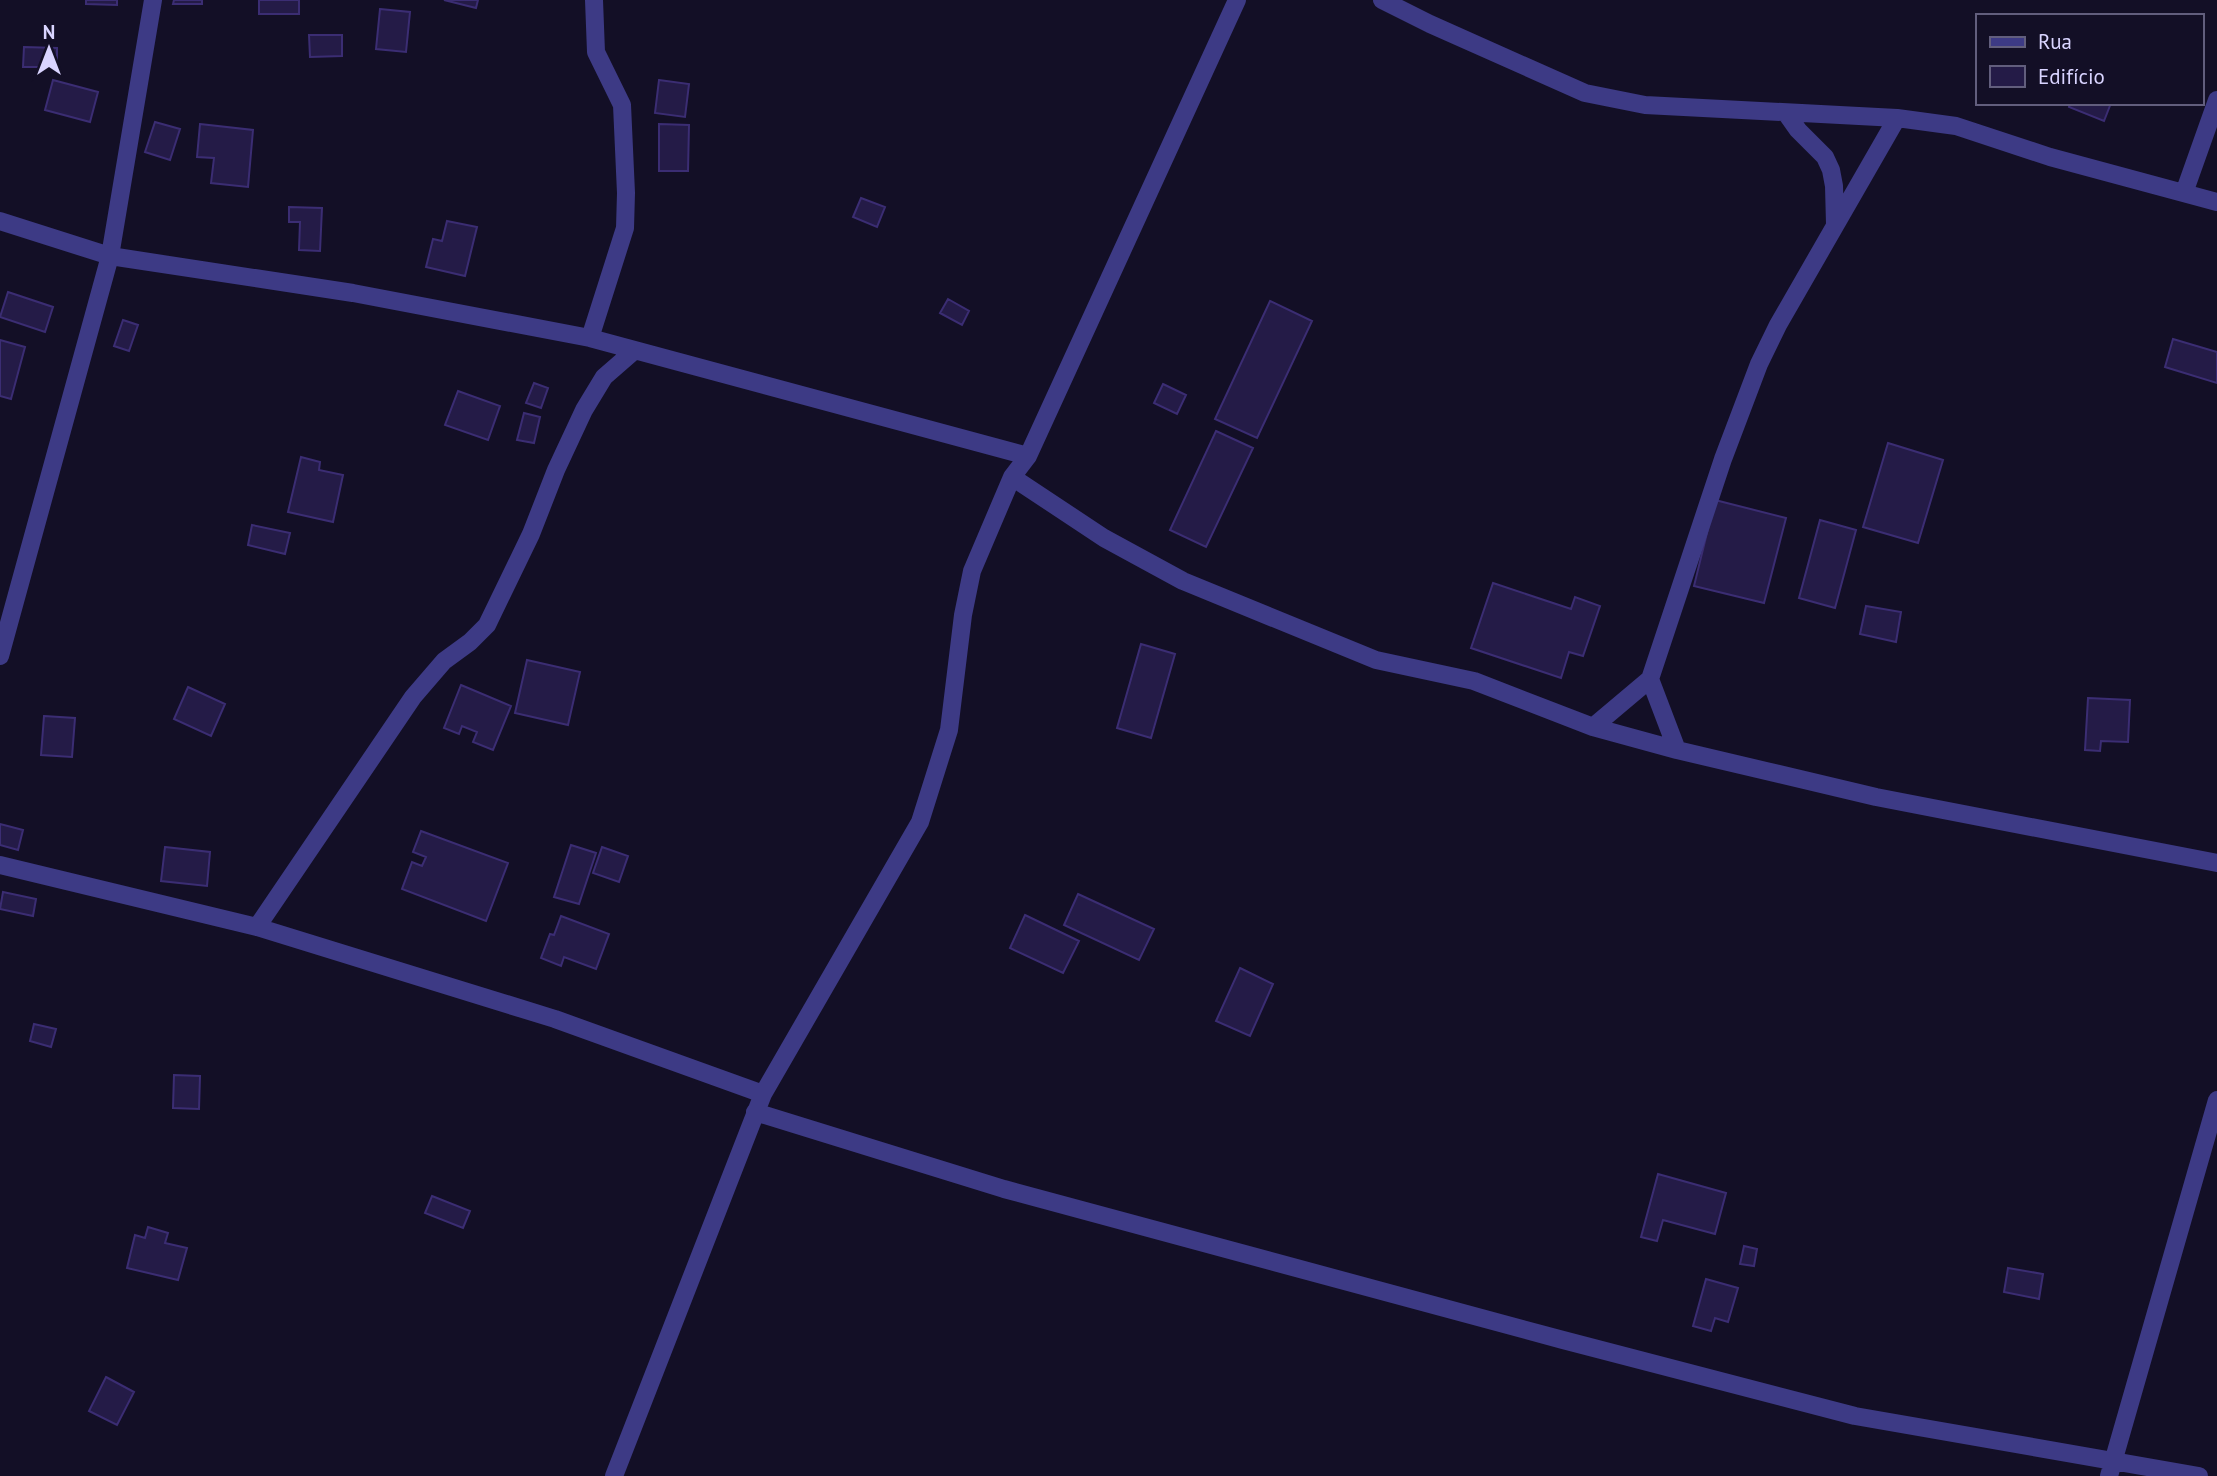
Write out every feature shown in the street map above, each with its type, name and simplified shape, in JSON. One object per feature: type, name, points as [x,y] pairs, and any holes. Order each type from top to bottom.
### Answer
[{"type":"street","points":[[0,656],[110,256],[153,0]]},
{"type":"street","points":[[590,338],[625,228],[626,193],[622,105],[596,52],[594,0]]},
{"type":"street","points":[[614,1476],[763,1094],[920,822],[949,730],[959,640],[972,571],[1012,477],[1028,456],[1237,0]]},
{"type":"street","points":[[1382,0],[1586,93],[1645,105],[1897,118],[1956,126],[2050,157],[2217,202]]},
{"type":"street","points":[[2184,193],[2217,100]]},
{"type":"street","points":[[1786,113],[1798,130],[1825,157],[1831,170],[1835,223]]},
{"type":"street","points":[[1592,727],[1650,679],[1723,458],[1759,364],[1835,223],[1897,118]]},
{"type":"street","points":[[0,221],[110,256],[353,293],[590,338],[1028,456]]},
{"type":"street","points":[[257,927],[413,696],[444,661],[470,642],[487,625],[531,534],[556,470],[584,410],[604,377],[635,350]]},
{"type":"street","points":[[1012,477],[1104,538],[1195,586],[1376,660],[1474,681],[1592,727],[1677,750],[1876,797],[2217,863]]},
{"type":"street","points":[[1650,679],[1677,750]]},
{"type":"street","points":[[0,865],[257,927],[555,1019],[763,1094]]},
{"type":"street","points":[[2111,1469],[2217,1100]]},
{"type":"street","points":[[755,1112],[1004,1189],[1855,1416],[2111,1469],[2199,1476]]},
{"type":"building","points":[[86,0],[117,0],[117,5],[86,4]]},
{"type":"building","points":[[174,0],[202,0],[202,4],[173,4]]},
{"type":"building","points":[[259,0],[299,0],[299,14],[259,14]]},
{"type":"building","points":[[444,0],[478,0],[476,8]]},
{"type":"building","points":[[380,9],[410,12],[406,52],[376,49]]},
{"type":"building","points":[[309,35],[342,35],[342,56],[310,57]]},
{"type":"building","points":[[24,47],[57,48],[57,67],[23,67]]},
{"type":"building","points":[[53,80],[98,92],[90,122],[45,110]]},
{"type":"building","points":[[659,80],[689,84],[685,117],[655,113]]},
{"type":"building","points":[[2070,105],[2110,105],[2104,121]]},
{"type":"building","points":[[155,122],[180,129],[170,160],[145,152]]},
{"type":"building","points":[[200,124],[253,130],[248,187],[211,183],[214,158],[197,157]]},
{"type":"building","points":[[659,124],[689,125],[688,171],[659,171]]},
{"type":"building","points":[[861,198],[885,207],[877,227],[853,217]]},
{"type":"building","points":[[289,207],[322,208],[320,251],[299,250],[300,222],[289,222]]},
{"type":"building","points":[[447,221],[477,227],[465,276],[426,267],[433,239],[442,241]]},
{"type":"building","points":[[8,292],[53,307],[45,332],[0,317]]},
{"type":"building","points":[[948,299],[969,311],[962,325],[940,313]]},
{"type":"building","points":[[1270,301],[1312,321],[1257,438],[1215,419]]},
{"type":"building","points":[[123,320],[138,325],[129,351],[114,346]]},
{"type":"building","points":[[2173,339],[2217,352],[2217,383],[2165,367]]},
{"type":"building","points":[[0,340],[25,347],[11,399],[0,396]]},
{"type":"building","points":[[534,383],[548,388],[541,408],[526,403]]},
{"type":"building","points":[[1163,384],[1186,395],[1177,414],[1154,403]]},
{"type":"building","points":[[458,391],[500,406],[488,440],[445,425]]},
{"type":"building","points":[[524,413],[540,417],[534,443],[517,440]]},
{"type":"building","points":[[1216,431],[1253,448],[1206,547],[1170,530]]},
{"type":"building","points":[[1888,443],[1943,460],[1918,543],[1863,527]]},
{"type":"building","points":[[301,457],[320,462],[319,470],[343,475],[333,522],[288,512]]},
{"type":"building","points":[[1715,500],[1786,518],[1764,603],[1694,586]]},
{"type":"building","points":[[1820,520],[1856,530],[1835,608],[1799,598]]},
{"type":"building","points":[[252,525],[290,533],[285,554],[248,545]]},
{"type":"building","points":[[1493,583],[1571,609],[1575,597],[1600,606],[1583,656],[1569,652],[1561,678],[1471,648]]},
{"type":"building","points":[[1866,606],[1901,612],[1896,642],[1860,634]]},
{"type":"building","points":[[1141,644],[1175,654],[1151,738],[1117,728]]},
{"type":"building","points":[[527,660],[580,672],[568,725],[515,713]]},
{"type":"building","points":[[461,685],[511,706],[493,750],[473,742],[477,732],[462,726],[459,734],[444,728]]},
{"type":"building","points":[[188,687],[225,704],[211,736],[174,719]]},
{"type":"building","points":[[2088,698],[2130,700],[2128,742],[2101,741],[2100,751],[2085,750]]},
{"type":"building","points":[[44,716],[75,718],[72,757],[41,755]]},
{"type":"building","points":[[0,824],[23,830],[18,850],[0,845]]},
{"type":"building","points":[[421,831],[508,863],[486,921],[402,889],[412,862],[422,866],[426,857],[413,852]]},
{"type":"building","points":[[571,845],[596,853],[579,904],[554,897]]},
{"type":"building","points":[[165,847],[210,852],[207,886],[161,881]]},
{"type":"building","points":[[602,847],[628,856],[619,882],[593,873]]},
{"type":"building","points":[[3,892],[36,899],[33,916],[0,909]]},
{"type":"building","points":[[1078,894],[1154,929],[1139,960],[1064,925]]},
{"type":"building","points":[[1025,915],[1079,941],[1063,973],[1010,948]]},
{"type":"building","points":[[561,916],[609,934],[596,969],[564,957],[561,966],[541,958],[550,934],[554,935]]},
{"type":"building","points":[[1240,968],[1273,984],[1250,1036],[1216,1021]]},
{"type":"building","points":[[34,1024],[56,1029],[51,1047],[30,1041]]},
{"type":"building","points":[[174,1075],[200,1076],[199,1109],[173,1108]]},
{"type":"building","points":[[1658,1174],[1726,1193],[1715,1234],[1663,1220],[1657,1241],[1641,1237]]},
{"type":"building","points":[[432,1196],[470,1211],[463,1228],[425,1213]]},
{"type":"building","points":[[148,1227],[168,1233],[165,1243],[187,1248],[178,1280],[127,1268],[135,1235],[145,1238]]},
{"type":"building","points":[[1744,1246],[1757,1249],[1754,1266],[1740,1264]]},
{"type":"building","points":[[2008,1268],[2043,1274],[2039,1299],[2004,1292]]},
{"type":"building","points":[[1706,1279],[1738,1288],[1728,1322],[1715,1318],[1711,1331],[1693,1326]]},
{"type":"building","points":[[106,1377],[134,1392],[117,1425],[89,1411]]}]
